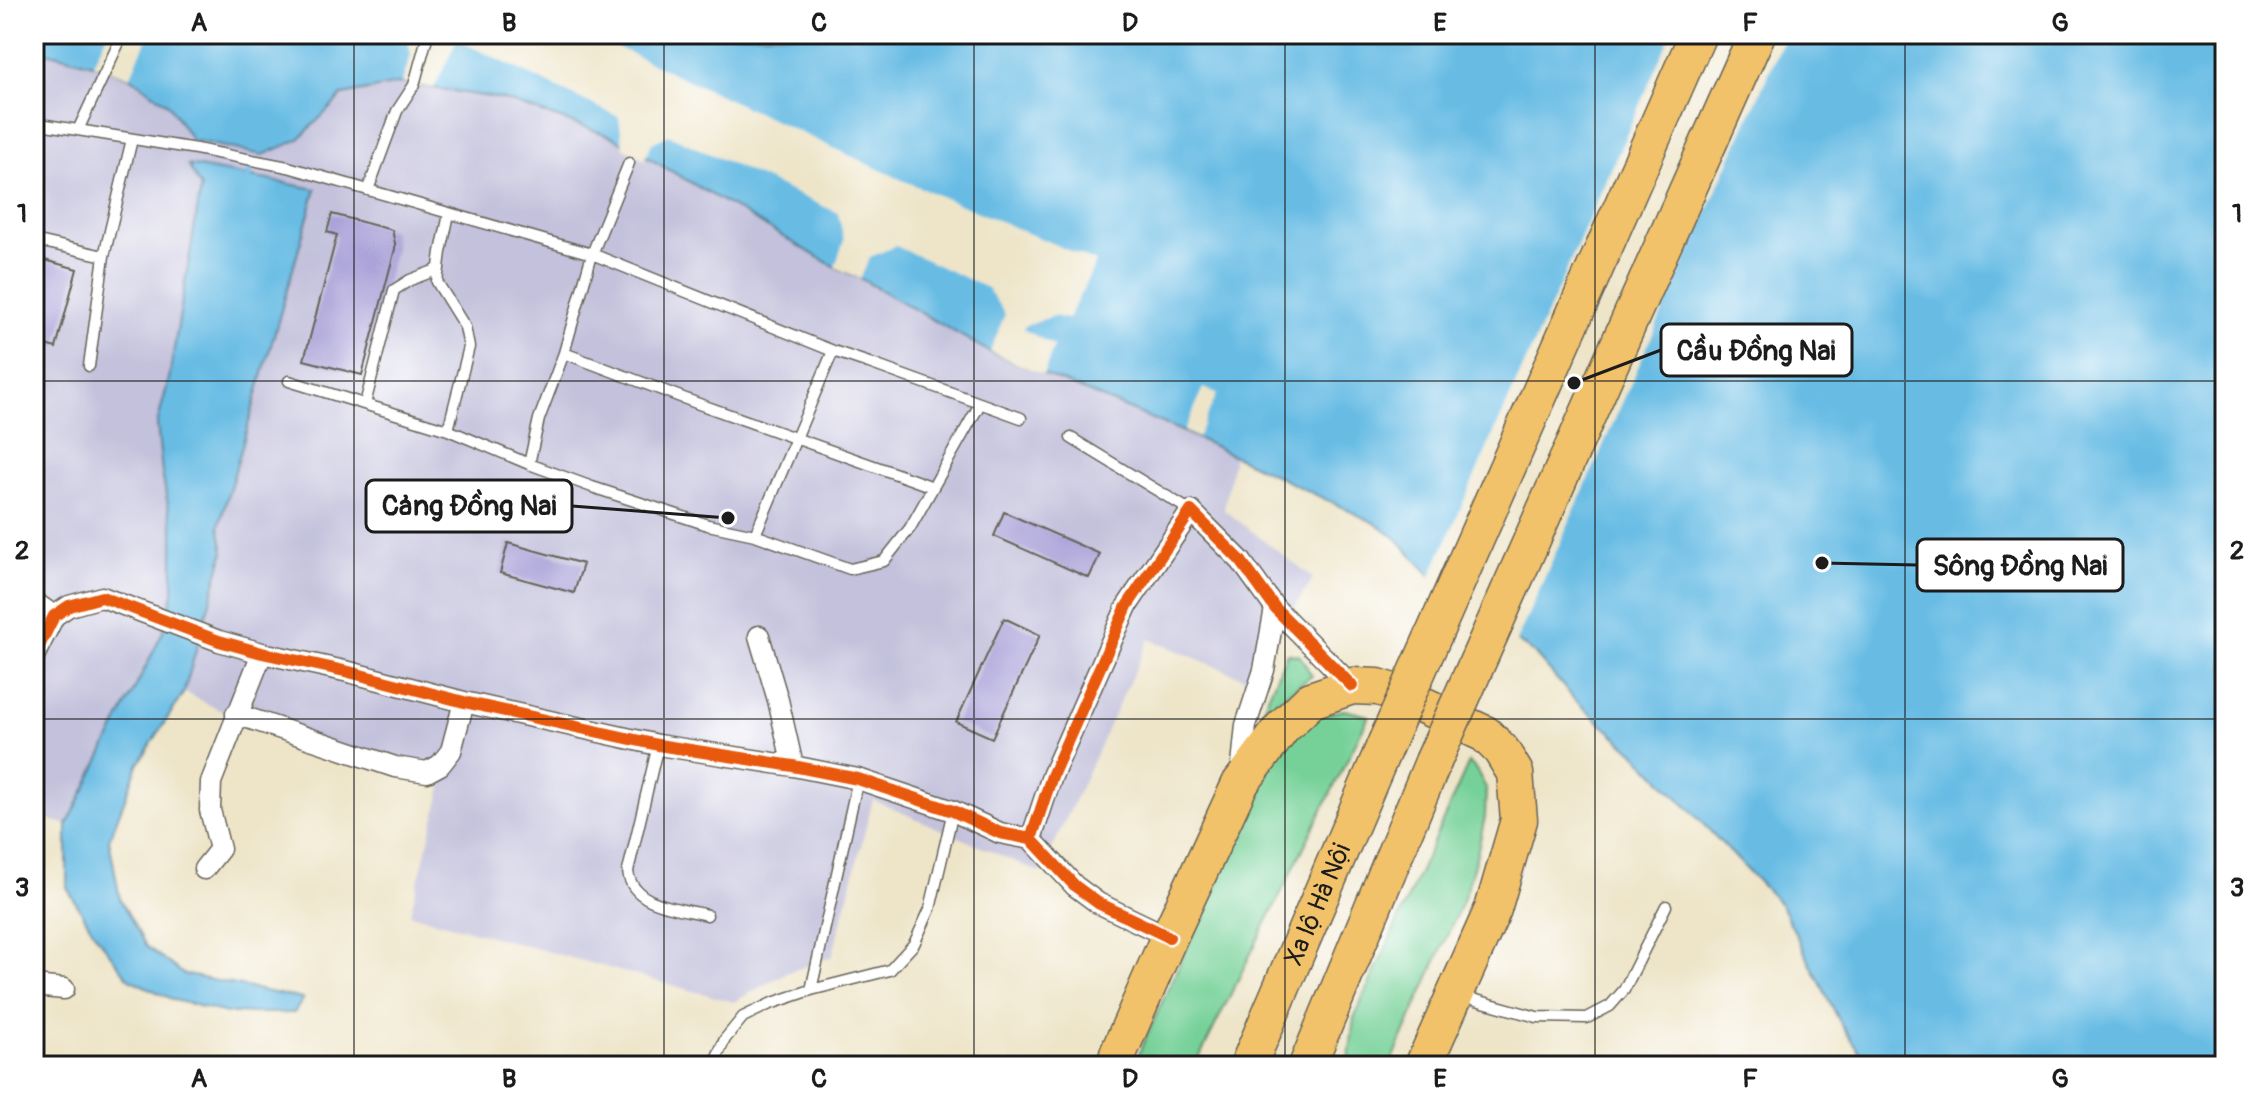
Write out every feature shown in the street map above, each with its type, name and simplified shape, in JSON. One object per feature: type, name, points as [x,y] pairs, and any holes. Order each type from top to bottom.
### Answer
[{"type":"highway","name":"Xa lộ Hà Nội","points":[[1248,1066],[1386,743],[1698,34]]},
{"type":"highway","name":"Xa lộ Hà Nội","points":[[1310,1063],[1433,762],[1757,34]]},
{"type":"highway","points":[[1119,1062],[1169,937],[1240,784],[1282,728],[1311,700],[1352,686],[1378,687],[1397,693],[1485,734],[1501,750],[1515,773],[1519,820],[1493,909],[1423,1066]]},
{"type":"street","points":[[1031,839],[1052,776],[1127,606],[1191,511],[1241,561],[1275,608],[1352,686]]},
{"type":"street","points":[[34,656],[54,616],[69,606],[102,597],[170,624],[262,653],[464,702],[658,745],[858,779],[953,811],[1000,833],[1031,839],[1075,886],[1098,903],[1169,937]]},
{"type":"street","points":[[34,602],[54,616]]},
{"type":"street","points":[[1240,784],[1246,725],[1264,670],[1275,608]]},
{"type":"street","points":[[759,636],[793,766]]},
{"type":"street","points":[[204,869],[220,849],[210,810],[211,782],[262,653]]},
{"type":"street","points":[[236,714],[395,767],[427,772],[440,765],[451,751],[464,702]]},
{"type":"street","points":[[34,986],[64,989]]},
{"type":"lane","points":[[78,130],[123,34]]},
{"type":"lane","points":[[368,190],[397,111],[414,85],[428,34]]},
{"type":"lane","points":[[34,123],[288,167],[592,254],[833,351],[1021,418]]},
{"type":"lane","points":[[89,366],[104,256],[132,139]]},
{"type":"lane","points":[[529,464],[539,419],[564,353],[592,254],[629,163]]},
{"type":"lane","points":[[448,430],[469,347],[465,327],[437,282],[449,214]]},
{"type":"lane","points":[[34,240],[104,256]]},
{"type":"lane","points":[[365,404],[394,290],[439,269]]},
{"type":"lane","points":[[755,535],[833,351]]},
{"type":"lane","points":[[564,353],[933,487]]},
{"type":"lane","points":[[289,381],[448,430],[529,464],[708,525],[755,535],[850,569],[884,561],[910,528],[980,404]]},
{"type":"lane","points":[[1071,438],[1191,511]]},
{"type":"lane","points":[[658,745],[628,871],[629,881],[649,901],[707,915]]},
{"type":"lane","points":[[811,990],[858,779]]},
{"type":"lane","points":[[713,1066],[725,1039],[743,1017],[811,990],[890,970],[914,944],[930,909],[953,811]]},
{"type":"lane","points":[[1456,994],[1537,1017],[1587,1018],[1610,1006],[1624,990],[1666,906]]},
{"type":"shaded area","points":[[34,47],[130,77],[167,103],[192,140],[298,140],[343,95],[402,83],[501,99],[611,136],[835,267],[1043,375],[1184,431],[1234,455],[1224,510],[1313,578],[1249,680],[1149,639],[1041,873],[873,800],[832,957],[786,973],[734,1002],[410,914],[445,776],[227,714],[184,692],[224,552],[219,526],[316,190],[189,165],[201,188],[169,379],[157,424],[173,531],[173,593],[163,632],[67,825],[34,815]]},
{"type":"green space","points":[[1287,653],[1300,656],[1312,676],[1279,700],[1263,717],[1266,701]]},
{"type":"green space","points":[[1344,710],[1369,716],[1195,1066],[1137,1066],[1137,1057],[1270,766],[1282,747],[1320,715]]},
{"type":"green space","points":[[1469,762],[1486,788],[1485,817],[1465,895],[1390,1066],[1348,1066],[1354,1018]]},
{"type":"water","points":[[34,34],[2225,34],[2225,1066],[1869,1066],[1842,1026],[1781,905],[1639,757],[1575,700],[1534,653],[1443,588],[1396,538],[1373,522],[1184,432],[990,352],[835,267],[611,136],[501,99],[402,83],[343,95],[298,140],[263,155],[192,140],[167,103],[130,77],[42,51],[34,47]]},
{"type":"water","points":[[188,165],[316,189],[219,526],[224,552],[184,692],[138,765],[109,840],[120,899],[146,946],[183,974],[303,999],[294,1013],[227,1013],[174,1000],[129,979],[95,934],[67,888],[67,825],[163,632],[173,593],[173,531],[157,424],[169,379],[201,188]]},
{"type":"pier","points":[[107,34],[149,34],[130,77],[93,64]]},
{"type":"pier","points":[[407,34],[589,34],[902,180],[1096,262],[1068,319],[1054,316],[1026,325],[1023,329],[1054,346],[1043,375],[990,352],[1005,314],[987,288],[896,246],[870,257],[860,279],[835,267],[844,240],[838,213],[669,135],[652,143],[644,160],[623,147],[619,117],[457,40],[434,88],[402,83],[411,55]]},
{"type":"pier","points":[[1671,34],[1786,34],[1515,644],[1441,592],[1429,580]]},
{"type":"pier","points":[[1204,388],[1217,394],[1197,438],[1184,431]]},
{"type":"building","points":[[332,214],[392,230],[395,243],[362,375],[304,360],[337,235],[327,232]]},
{"type":"building","points":[[34,257],[77,269],[56,348],[34,342]]},
{"type":"building","points":[[1004,512],[1100,554],[1089,578],[994,536]]},
{"type":"building","points":[[508,543],[583,564],[574,593],[500,573]]},
{"type":"building","points":[[1004,618],[1040,635],[992,738],[956,722]]},
{"type":"waterway","points":[[248,183],[252,161]]},
{"type":"cycle path","points":[[1031,839],[1052,776],[1127,606],[1191,511],[1241,561],[1275,608],[1352,686]]},
{"type":"cycle path","points":[[34,656],[54,616],[69,606],[102,597],[219,641],[464,702],[658,745],[858,779],[953,811],[1000,833],[1031,839],[1075,886],[1098,903],[1169,937]]},
{"type":"place","name":"Cầu Đồng Nai","points":[[1574,383]]},
{"type":"place","name":"Cảng Đồng Nai","points":[[728,518]]},
{"type":"place","name":"Sông Đồng Nai","points":[[1822,563]]}]
